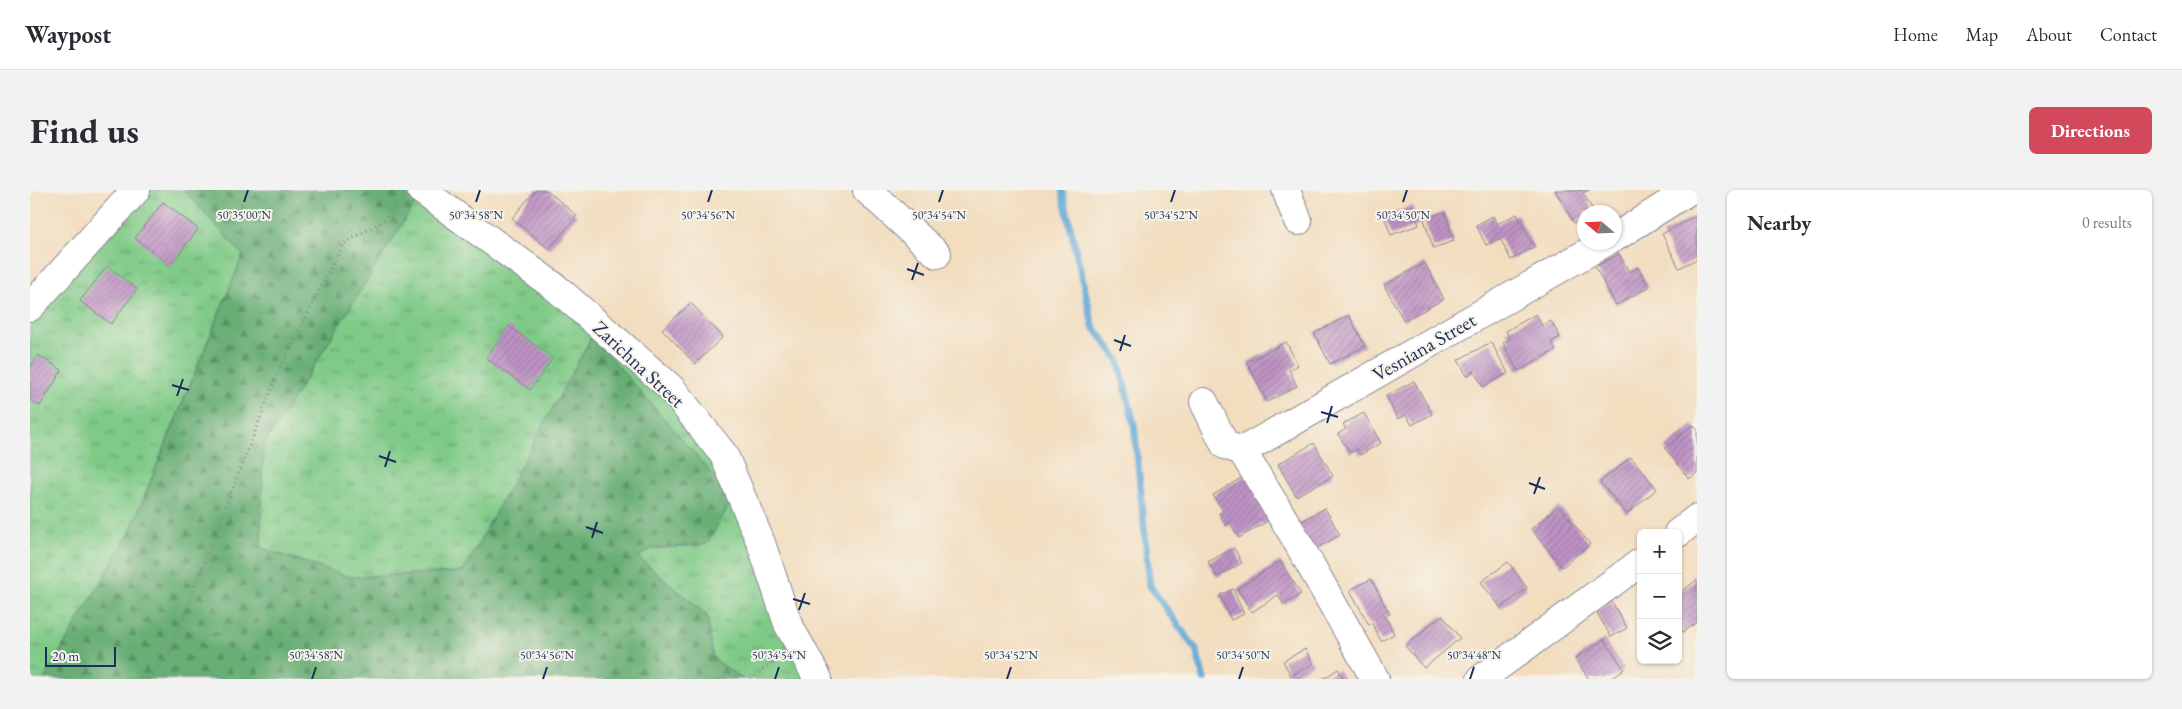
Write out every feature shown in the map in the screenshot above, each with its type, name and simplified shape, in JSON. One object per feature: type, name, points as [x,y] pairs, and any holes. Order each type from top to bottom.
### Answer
[{"type":"street","points":[[30,307],[136,190]]},
{"type":"street","points":[[867,190],[937,254]]},
{"type":"street","points":[[1286,190],[1298,222]]},
{"type":"street","points":[[1622,233],[1690,190]]},
{"type":"street","name":"Zarichna Street","points":[[411,193],[555,287],[671,388],[724,455],[760,543],[788,624],[818,679]]},
{"type":"street","name":"Vesniana Street","points":[[1242,451],[1592,250]]},
{"type":"street","points":[[1204,402],[1225,445],[1242,451],[1294,536],[1375,679]]},
{"type":"street","points":[[1682,530],[1697,518]]},
{"type":"street","points":[[1481,679],[1637,565]]},
{"type":"path","points":[[149,679],[168,656],[277,375],[343,244],[382,222],[411,193]]},
{"type":"path","points":[[751,679],[798,642]]},
{"type":"green space","points":[[136,190],[184,190],[243,255],[129,534],[44,679],[30,679],[30,307]]},
{"type":"green space","points":[[184,190],[408,190],[419,197],[263,447],[261,548],[349,577],[463,572],[592,336],[733,498],[707,544],[652,549],[638,557],[707,615],[713,658],[742,679],[44,679],[129,534],[243,255]]},
{"type":"green space","points":[[419,197],[555,287],[724,455],[818,679],[742,679],[713,658],[707,615],[637,557],[652,549],[707,544],[592,337],[463,572],[349,577],[261,548],[263,447]]},
{"type":"building","points":[[536,190],[547,190],[577,216],[549,249],[512,218]]},
{"type":"building","points":[[1555,190],[1589,190],[1583,193],[1590,205],[1577,205],[1577,221],[1574,223]]},
{"type":"building","points":[[163,202],[198,229],[170,266],[135,238]]},
{"type":"building","points":[[1412,206],[1419,225],[1391,235],[1384,216]]},
{"type":"building","points":[[1445,212],[1454,241],[1433,248],[1424,219]]},
{"type":"building","points":[[1517,214],[1534,247],[1511,260],[1500,238],[1486,245],[1476,225],[1493,216],[1497,224]]},
{"type":"building","points":[[1695,216],[1697,221],[1697,259],[1679,268],[1662,234]]},
{"type":"building","points":[[1619,254],[1629,272],[1638,267],[1649,287],[1616,305],[1595,267]]},
{"type":"building","points":[[1425,263],[1444,299],[1404,321],[1384,285]]},
{"type":"building","points":[[107,266],[137,289],[111,324],[80,301]]},
{"type":"building","points":[[691,303],[723,337],[695,364],[662,329]]},
{"type":"building","points":[[1536,314],[1542,326],[1551,321],[1560,337],[1551,342],[1556,350],[1518,371],[1503,343],[1510,339],[1506,331]]},
{"type":"building","points":[[1349,315],[1365,346],[1330,364],[1314,333]]},
{"type":"building","points":[[509,326],[553,358],[530,390],[486,358]]},
{"type":"building","points":[[1286,342],[1298,365],[1289,370],[1297,386],[1267,402],[1247,362]]},
{"type":"building","points":[[1491,342],[1508,373],[1483,387],[1474,371],[1467,376],[1458,360]]},
{"type":"building","points":[[38,355],[62,370],[40,406],[30,400],[30,368]]},
{"type":"building","points":[[1414,381],[1432,414],[1412,425],[1406,415],[1398,419],[1386,396]]},
{"type":"building","points":[[1364,413],[1381,443],[1360,455],[1357,449],[1350,453],[1338,434],[1346,429],[1343,424]]},
{"type":"building","points":[[1693,425],[1697,429],[1697,473],[1689,479],[1665,448]]},
{"type":"building","points":[[1314,443],[1333,476],[1296,496],[1278,464]]},
{"type":"building","points":[[1631,457],[1657,489],[1627,514],[1600,482]]},
{"type":"building","points":[[1248,474],[1273,518],[1239,538],[1230,523],[1226,526],[1219,513],[1223,511],[1213,495]]},
{"type":"building","points":[[1559,506],[1590,544],[1562,567],[1531,529]]},
{"type":"building","points":[[1325,508],[1340,535],[1312,551],[1297,524]]},
{"type":"building","points":[[1234,548],[1242,563],[1217,577],[1208,562]]},
{"type":"building","points":[[1280,561],[1301,594],[1284,605],[1278,595],[1252,612],[1237,589]]},
{"type":"building","points":[[1508,562],[1527,588],[1501,608],[1481,582]]},
{"type":"building","points":[[1371,579],[1390,614],[1385,616],[1394,634],[1381,641],[1372,623],[1369,625],[1350,590]]},
{"type":"building","points":[[1697,580],[1697,622],[1683,632],[1682,631],[1682,591]]},
{"type":"building","points":[[1233,589],[1244,614],[1231,620],[1220,595]]},
{"type":"building","points":[[1612,602],[1627,628],[1611,637],[1596,611]]},
{"type":"building","points":[[1442,615],[1460,638],[1424,668],[1405,646]]},
{"type":"building","points":[[1604,639],[1624,669],[1610,679],[1589,679],[1575,659]]},
{"type":"building","points":[[1305,649],[1313,664],[1291,676],[1283,661]]},
{"type":"building","points":[[1338,669],[1344,679],[1323,679]]},
{"type":"waterway","points":[[1062,190],[1093,326],[1118,359],[1134,424],[1150,586],[1196,650],[1204,679]]}]
